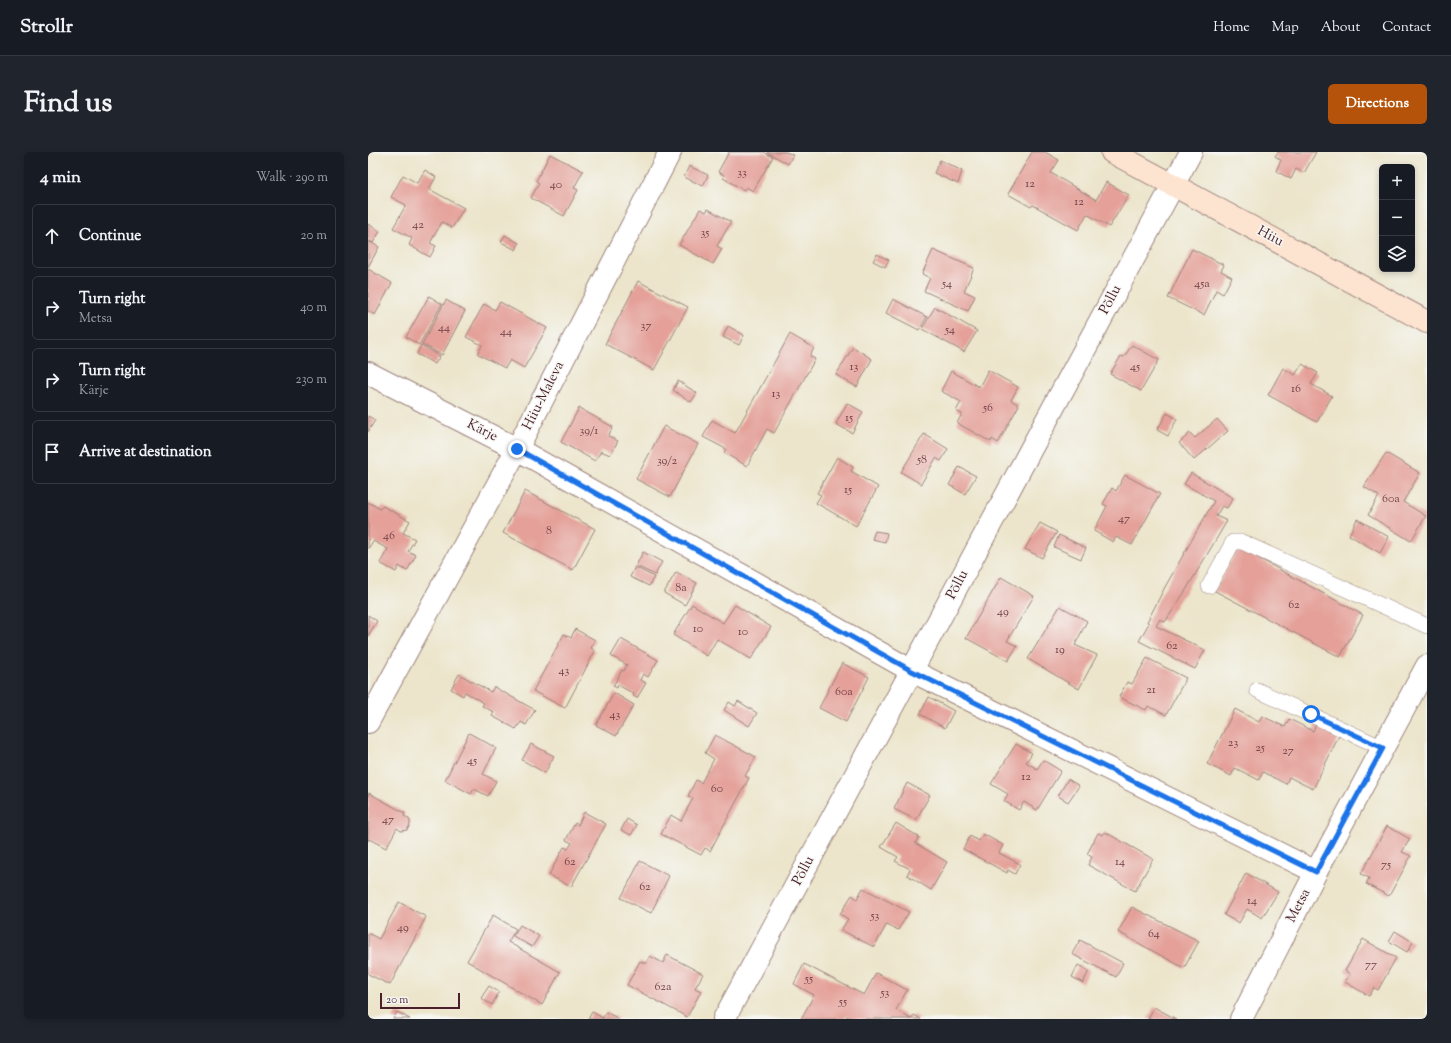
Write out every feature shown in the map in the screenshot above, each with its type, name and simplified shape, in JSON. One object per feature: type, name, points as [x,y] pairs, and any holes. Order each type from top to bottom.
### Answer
[{"type":"street","name":"Hiiu-Maleva","points":[[368,722],[517,449],[670,152]]},
{"type":"street","name":"Hiiu","points":[[1112,152],[1427,322]]},
{"type":"street","name":"Põllu","points":[[724,1019],[1191,152]]},
{"type":"street","name":"Kärje","points":[[368,373],[517,449],[912,671],[1316,872]]},
{"type":"street","name":"Metsa","points":[[1241,1019],[1316,872],[1427,666]]},
{"type":"lane","points":[[1209,586],[1233,542],[1242,542],[1427,626]]},
{"type":"lane","points":[[1257,690],[1383,748]]},
{"type":"building","points":[[729,152],[764,152],[773,157],[753,191],[746,187],[744,190],[723,178],[724,175],[718,172]]},
{"type":"building","points":[[767,152],[786,152],[793,155],[788,164]]},
{"type":"building","points":[[1032,152],[1045,152],[1059,160],[1051,173],[1096,200],[1106,182],[1129,195],[1109,227],[1087,214],[1078,230],[1033,205],[1031,207],[1008,194]]},
{"type":"building","points":[[1278,152],[1316,152],[1304,173],[1296,169],[1291,179],[1276,171],[1281,160],[1275,156]]},
{"type":"building","points":[[550,154],[583,171],[574,188],[578,190],[564,216],[531,198],[539,183],[536,181]]},
{"type":"building","points":[[940,160],[962,171],[958,184],[934,173]]},
{"type":"building","points":[[689,166],[708,175],[703,186],[684,177]]},
{"type":"building","points":[[425,170],[436,177],[429,189],[464,208],[452,228],[442,222],[430,243],[436,246],[430,257],[409,245],[412,238],[393,228],[406,205],[391,197],[403,175],[417,183]]},
{"type":"building","points":[[700,209],[706,212],[708,209],[731,222],[717,246],[722,249],[713,264],[679,245]]},
{"type":"building","points":[[368,224],[380,231],[373,243],[368,240]]},
{"type":"building","points":[[505,235],[519,243],[516,250],[501,242]]},
{"type":"building","points":[[368,241],[379,247],[368,267]]},
{"type":"building","points":[[1192,249],[1224,265],[1221,271],[1232,277],[1223,294],[1216,290],[1204,315],[1168,298]]},
{"type":"building","points":[[933,250],[974,268],[964,291],[975,296],[968,311],[924,291],[930,278],[922,274]]},
{"type":"building","points":[[877,254],[889,260],[885,267],[873,261]]},
{"type":"building","points":[[368,269],[392,283],[375,315],[368,311]]},
{"type":"building","points":[[638,281],[688,307],[654,370],[605,344]]},
{"type":"building","points":[[429,296],[442,304],[419,345],[406,337]]},
{"type":"building","points":[[893,299],[927,317],[919,330],[886,313]]},
{"type":"building","points":[[446,300],[465,311],[442,355],[422,344]]},
{"type":"building","points":[[500,302],[547,328],[524,368],[510,360],[505,368],[478,354],[482,345],[466,337],[484,304],[495,310]]},
{"type":"building","points":[[935,307],[977,331],[964,352],[922,329]]},
{"type":"building","points":[[728,326],[744,335],[739,345],[723,337]]},
{"type":"building","points":[[790,334],[814,348],[810,356],[815,359],[774,433],[767,429],[747,466],[724,453],[726,449],[703,437],[712,420],[735,433]]},
{"type":"building","points":[[421,345],[440,356],[435,364],[417,354]]},
{"type":"building","points":[[1132,345],[1159,360],[1141,391],[1110,374],[1121,356],[1124,357]]},
{"type":"building","points":[[853,347],[872,359],[857,387],[836,375]]},
{"type":"building","points":[[1302,364],[1318,373],[1311,384],[1332,396],[1317,422],[1268,395],[1283,368],[1295,375]]},
{"type":"building","points":[[988,370],[1018,387],[1011,400],[1019,405],[998,443],[992,439],[991,442],[957,423],[962,414],[956,411],[961,402],[941,391],[951,371],[979,387]]},
{"type":"building","points":[[678,381],[697,393],[691,402],[673,390]]},
{"type":"building","points":[[847,403],[863,412],[852,433],[836,424]]},
{"type":"building","points":[[579,408],[613,427],[608,436],[618,441],[610,455],[601,451],[595,461],[561,442]]},
{"type":"building","points":[[1167,413],[1177,419],[1168,436],[1157,430]]},
{"type":"building","points":[[368,416],[375,420],[368,432]]},
{"type":"building","points":[[1217,419],[1228,431],[1194,460],[1179,443],[1190,433],[1195,438]]},
{"type":"building","points":[[664,426],[698,444],[670,497],[636,479]]},
{"type":"building","points":[[924,434],[948,449],[941,461],[936,458],[921,484],[901,472]]},
{"type":"building","points":[[1386,453],[1420,473],[1403,502],[1426,516],[1411,541],[1368,515],[1379,496],[1364,487]]},
{"type":"building","points":[[837,457],[853,467],[851,471],[878,487],[856,526],[816,503],[821,495],[817,493]]},
{"type":"building","points":[[959,467],[976,476],[965,494],[949,485]]},
{"type":"building","points":[[1191,473],[1233,498],[1227,508],[1222,506],[1216,516],[1227,521],[1186,590],[1165,622],[1160,619],[1156,626],[1205,650],[1195,669],[1139,641],[1149,623],[1147,622],[1165,587],[1214,501],[1184,484]]},
{"type":"building","points":[[1125,475],[1160,494],[1132,545],[1116,537],[1113,542],[1094,531],[1107,506],[1103,504],[1112,488],[1116,491]]},
{"type":"building","points":[[525,491],[595,529],[573,570],[503,533]]},
{"type":"building","points":[[368,502],[380,509],[383,506],[410,521],[403,533],[415,539],[408,551],[416,555],[407,571],[399,566],[396,572],[380,563],[388,549],[373,541],[368,549]]},
{"type":"building","points":[[1357,519],[1389,537],[1380,553],[1349,535]]},
{"type":"building","points":[[1040,523],[1057,532],[1042,558],[1025,549]]},
{"type":"building","points":[[875,531],[887,533],[885,542],[872,539]]},
{"type":"building","points":[[1059,535],[1086,548],[1081,559],[1054,547]]},
{"type":"building","points":[[1238,547],[1363,615],[1340,657],[1215,591]]},
{"type":"building","points":[[643,552],[662,562],[655,575],[636,566]]},
{"type":"building","points":[[635,567],[654,577],[649,586],[630,577]]},
{"type":"building","points":[[676,572],[697,583],[685,605],[664,593]]},
{"type":"building","points":[[1001,577],[1034,596],[1007,641],[1017,646],[1008,661],[966,638]]},
{"type":"building","points":[[692,604],[723,623],[735,605],[771,627],[751,659],[717,639],[707,656],[673,635]]},
{"type":"building","points":[[1060,606],[1087,621],[1075,645],[1097,655],[1079,689],[1028,659]]},
{"type":"building","points":[[368,615],[377,621],[368,636]]},
{"type":"building","points":[[575,629],[595,640],[591,648],[595,651],[565,708],[533,691],[564,634],[571,638]]},
{"type":"building","points":[[621,639],[658,660],[648,677],[643,674],[640,680],[646,683],[637,698],[633,696],[634,694],[618,685],[617,688],[613,686],[622,670],[624,671],[627,665],[611,656]]},
{"type":"building","points":[[1147,658],[1186,678],[1166,715],[1148,706],[1146,710],[1119,697],[1127,682],[1132,684]]},
{"type":"building","points":[[842,663],[869,677],[846,722],[819,708]]},
{"type":"building","points":[[459,674],[491,692],[494,687],[535,710],[526,725],[521,722],[516,729],[492,716],[494,712],[482,706],[484,703],[465,692],[463,696],[451,689]]},
{"type":"building","points":[[614,693],[634,705],[616,736],[596,725]]},
{"type":"building","points":[[929,697],[954,711],[945,728],[920,714]]},
{"type":"building","points":[[738,701],[757,713],[749,726],[724,710],[729,702],[735,706]]},
{"type":"building","points":[[1235,709],[1259,722],[1262,716],[1285,727],[1289,719],[1313,731],[1316,724],[1339,736],[1313,789],[1289,777],[1286,784],[1263,772],[1259,780],[1235,768],[1231,776],[1207,764]]},
{"type":"building","points":[[469,733],[496,748],[483,774],[496,781],[488,796],[474,789],[471,794],[445,780]]},
{"type":"building","points":[[715,735],[756,757],[745,776],[749,778],[710,851],[705,848],[701,855],[661,834],[671,815],[681,821],[693,798],[688,796],[696,780],[701,783],[714,759],[705,753]]},
{"type":"building","points":[[531,744],[554,756],[545,773],[522,760]]},
{"type":"building","points":[[1016,744],[1032,753],[1026,762],[1037,769],[1043,760],[1061,771],[1037,810],[1024,802],[1019,810],[1004,801],[1008,794],[991,784]]},
{"type":"building","points":[[1068,779],[1079,786],[1068,802],[1058,796]]},
{"type":"building","points":[[907,783],[930,795],[916,820],[894,809]]},
{"type":"building","points":[[369,793],[405,813],[404,816],[410,821],[410,825],[407,830],[401,831],[397,828],[386,848],[369,839],[368,841]]},
{"type":"building","points":[[584,812],[606,824],[571,887],[549,875],[564,847],[568,849],[572,843],[566,840],[575,823],[578,825]]},
{"type":"building","points":[[627,819],[637,825],[631,835],[621,830]]},
{"type":"building","points":[[896,823],[919,837],[915,843],[947,862],[931,890],[907,875],[910,869],[895,861],[898,857],[881,847]]},
{"type":"building","points":[[1387,826],[1410,839],[1402,852],[1411,856],[1389,896],[1366,884],[1369,878],[1361,874]]},
{"type":"building","points":[[1105,832],[1153,859],[1135,891],[1088,865],[1092,857],[1087,854],[1098,833],[1103,835]]},
{"type":"building","points":[[983,834],[1003,845],[999,853],[1020,864],[1015,874],[1008,870],[1007,873],[963,849],[970,836],[979,841]]},
{"type":"building","points":[[640,861],[669,876],[651,913],[621,898]]},
{"type":"building","points":[[1246,873],[1278,892],[1262,918],[1247,909],[1239,923],[1224,915]]},
{"type":"building","points":[[863,888],[909,912],[898,930],[887,924],[874,947],[841,930],[848,919],[840,914],[852,895],[857,899]]},
{"type":"building","points":[[399,902],[426,917],[390,985],[368,974],[368,933],[379,939]]},
{"type":"building","points":[[1132,907],[1199,941],[1184,968],[1118,932]]},
{"type":"building","points":[[493,915],[516,929],[508,942],[560,972],[542,1005],[467,961]]},
{"type":"building","points":[[520,925],[539,936],[532,947],[513,936]]},
{"type":"building","points":[[1395,931],[1413,942],[1407,952],[1389,941]]},
{"type":"building","points":[[1363,939],[1396,958],[1378,990],[1374,988],[1369,996],[1345,982],[1350,974],[1345,971]]},
{"type":"building","points":[[1080,940],[1123,963],[1116,977],[1072,954]]},
{"type":"building","points":[[667,955],[703,974],[695,988],[701,991],[687,1017],[627,985],[640,961],[646,964],[650,956],[663,963]]},
{"type":"building","points":[[804,964],[864,995],[876,973],[907,990],[896,1010],[911,1019],[853,1019],[847,1016],[845,1019],[801,1019],[814,995],[794,984]]},
{"type":"building","points":[[1078,965],[1089,971],[1083,983],[1072,977]]},
{"type":"building","points":[[489,986],[499,992],[492,1005],[481,998]]},
{"type":"building","points":[[1154,1007],[1176,1019],[1148,1019]]},
{"type":"building","points":[[397,1012],[410,1019],[393,1019]]},
{"type":"building","points":[[592,1012],[603,1018],[606,1012],[619,1019],[588,1019]]},
{"type":"building","points":[[914,1015],[921,1019],[911,1019]]},
{"type":"route","points":[[517,449],[912,671],[1316,872],[1383,748],[1311,714]]}]
